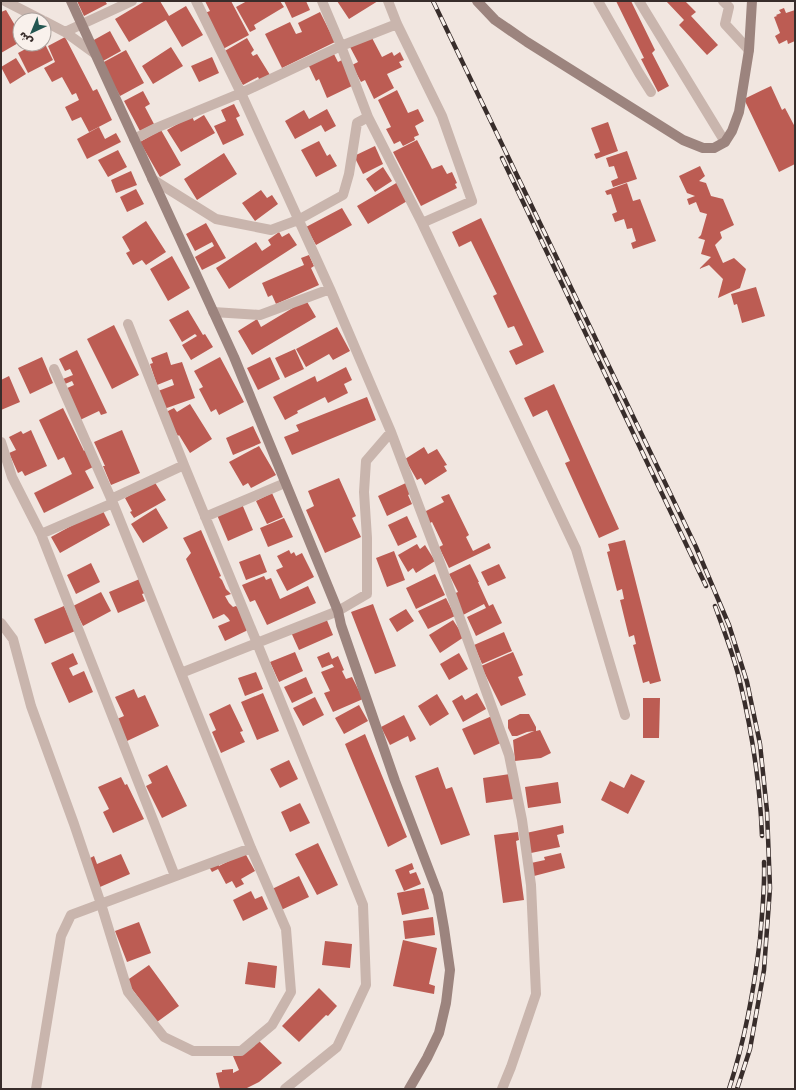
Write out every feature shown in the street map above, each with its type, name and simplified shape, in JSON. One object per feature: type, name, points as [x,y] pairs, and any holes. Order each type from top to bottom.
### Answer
[{"type":"street","points":[[5,1],[27,12]]},
{"type":"street","points":[[71,1],[234,357],[338,611],[341,625],[395,781],[438,894],[450,970],[446,1003],[439,1033],[427,1058],[409,1089]]},
{"type":"street","points":[[65,32],[132,1]]},
{"type":"street","points":[[196,1],[241,93],[330,289],[391,432],[435,549],[508,755],[522,820],[531,885],[536,994],[511,1068],[502,1089]]},
{"type":"street","points":[[322,1],[368,117],[422,223],[576,549],[625,715]]},
{"type":"street","points":[[388,1],[397,24],[442,116],[472,201],[422,223]]},
{"type":"street","points":[[477,1],[495,20],[527,42],[683,140],[703,148],[714,148],[725,142],[732,131],[739,112],[749,50],[752,1]]},
{"type":"street","points":[[598,1],[651,92]]},
{"type":"street","points":[[639,1],[725,142]]},
{"type":"street","points":[[723,1],[729,7],[725,24],[749,50]]},
{"type":"street","points":[[134,139],[156,128],[241,93],[341,46],[397,24]]},
{"type":"street","points":[[52,25],[65,32],[94,53]]},
{"type":"street","points":[[152,180],[216,219],[271,230],[298,220],[343,195],[349,174],[357,123],[368,117]]},
{"type":"street","points":[[213,312],[260,315],[330,289]]},
{"type":"street","points":[[128,324],[363,905],[366,985],[337,1047],[285,1089]]},
{"type":"street","points":[[1,623],[13,639],[30,706],[102,904],[128,992],[164,1037],[193,1051],[241,1051],[272,1025],[291,992],[286,929],[251,848],[112,501],[54,369]]},
{"type":"street","points":[[181,674],[338,611],[367,594],[368,538],[364,492],[366,461],[391,432]]},
{"type":"street","points":[[1,442],[12,477],[41,534],[175,876]]},
{"type":"street","points":[[41,534],[184,465]]},
{"type":"street","points":[[205,517],[285,483]]},
{"type":"street","points":[[36,1089],[61,936],[71,915],[251,848]]},
{"type":"building","points":[[77,1],[105,1],[107,4],[84,16]]},
{"type":"building","points":[[145,1],[160,1],[169,16],[186,6],[203,35],[182,47],[166,20],[129,42],[115,19]]},
{"type":"building","points":[[205,1],[231,1],[249,35],[223,49],[205,13],[210,11]]},
{"type":"building","points":[[247,1],[280,1],[284,7],[254,25],[256,29],[250,32],[236,7]]},
{"type":"building","points":[[284,1],[306,1],[310,10],[292,18]]},
{"type":"building","points":[[337,1],[378,1],[349,19]]},
{"type":"building","points":[[616,1],[631,1],[655,50],[652,53],[669,86],[658,92],[641,59],[644,58]]},
{"type":"building","points":[[666,1],[685,1],[696,12],[691,16],[718,45],[707,55],[679,25],[684,20]]},
{"type":"building","points":[[784,8],[786,13],[795,10],[795,41],[788,44],[787,40],[779,44],[775,36],[780,33],[774,17],[781,13],[779,10]]},
{"type":"building","points":[[6,10],[12,20],[12,47],[1,53],[1,12]]},
{"type":"building","points":[[320,12],[335,42],[282,68],[265,34],[290,22],[296,34],[302,32],[298,23]]},
{"type":"building","points":[[110,31],[121,51],[103,61],[92,41]]},
{"type":"building","points":[[371,36],[382,57],[392,52],[394,56],[400,52],[404,60],[399,62],[402,67],[387,74],[394,88],[374,99],[365,80],[361,82],[352,65],[358,62],[350,47]]},
{"type":"building","points":[[65,37],[93,91],[97,89],[112,120],[89,132],[81,117],[72,121],[65,107],[79,100],[76,93],[72,95],[62,77],[52,82],[44,68],[55,62],[51,52],[52,52],[52,44]]},
{"type":"building","points":[[247,38],[254,50],[251,53],[253,56],[257,54],[270,75],[260,81],[258,77],[243,85],[223,52]]},
{"type":"building","points":[[171,47],[183,66],[153,84],[142,66]]},
{"type":"building","points":[[126,50],[144,83],[120,96],[102,63]]},
{"type":"building","points":[[49,52],[53,60],[28,73],[18,53]]},
{"type":"building","points":[[333,52],[338,62],[342,60],[354,85],[327,98],[319,79],[316,81],[308,64]]},
{"type":"building","points":[[212,57],[219,73],[199,82],[191,66]]},
{"type":"building","points":[[16,58],[26,74],[10,84],[1,67]]},
{"type":"building","points":[[771,86],[782,110],[785,108],[795,127],[795,164],[779,172],[744,99]]},
{"type":"building","points":[[397,90],[408,113],[418,109],[424,121],[415,126],[419,135],[414,137],[415,140],[403,146],[400,141],[394,144],[386,129],[391,127],[378,100]]},
{"type":"building","points":[[143,91],[150,104],[145,107],[154,124],[140,131],[124,101]]},
{"type":"building","points":[[234,104],[240,116],[236,118],[244,135],[223,145],[214,126],[226,121],[221,110]]},
{"type":"building","points":[[327,109],[336,126],[325,132],[321,125],[295,139],[285,121],[304,110],[309,119]]},
{"type":"building","points":[[204,115],[215,133],[181,152],[167,130],[192,116],[194,121]]},
{"type":"building","points":[[608,122],[618,151],[596,159],[594,154],[600,152],[591,128]]},
{"type":"building","points":[[99,127],[105,139],[116,133],[121,142],[87,159],[77,139]]},
{"type":"building","points":[[161,130],[181,165],[160,177],[140,142]]},
{"type":"building","points":[[417,140],[432,169],[442,165],[447,174],[452,172],[457,183],[455,184],[457,188],[421,206],[393,152]]},
{"type":"building","points":[[319,141],[327,156],[330,154],[337,166],[316,177],[301,150]]},
{"type":"building","points":[[375,146],[383,164],[363,174],[354,156]]},
{"type":"building","points":[[118,150],[127,167],[108,177],[98,160]]},
{"type":"building","points":[[627,151],[637,179],[613,187],[611,181],[618,178],[614,166],[609,167],[606,158]]},
{"type":"building","points":[[224,153],[237,174],[197,200],[184,179]]},
{"type":"building","points":[[700,166],[705,176],[699,181],[706,183],[711,196],[723,199],[734,225],[720,232],[722,238],[715,245],[723,263],[734,258],[746,269],[740,288],[718,298],[723,279],[709,265],[699,269],[711,257],[701,254],[705,240],[698,238],[701,235],[707,214],[700,212],[696,202],[689,205],[687,199],[695,196],[687,193],[679,176]]},
{"type":"building","points":[[383,167],[392,181],[375,192],[366,179]]},
{"type":"building","points":[[131,171],[137,185],[116,193],[111,180]]},
{"type":"building","points":[[398,182],[409,200],[368,224],[357,206]]},
{"type":"building","points":[[627,183],[633,201],[640,199],[656,241],[633,249],[631,243],[636,241],[632,228],[627,229],[624,219],[615,222],[612,214],[617,212],[611,194],[607,195],[605,191]]},
{"type":"building","points":[[136,189],[144,204],[127,212],[120,197]]},
{"type":"building","points":[[261,190],[267,198],[272,195],[278,204],[255,221],[242,203]]},
{"type":"building","points":[[342,208],[352,225],[316,245],[306,227]]},
{"type":"building","points":[[481,218],[544,352],[516,365],[509,351],[523,345],[514,326],[508,328],[493,296],[497,294],[471,241],[459,247],[452,232]]},
{"type":"building","points":[[146,221],[166,252],[146,265],[142,260],[133,265],[126,253],[130,251],[122,237]]},
{"type":"building","points":[[206,223],[226,258],[202,270],[195,257],[214,246],[212,242],[195,251],[186,234]]},
{"type":"building","points":[[279,232],[282,237],[289,233],[297,245],[229,289],[216,268],[256,242],[262,251],[271,245],[268,240]]},
{"type":"building","points":[[309,255],[314,266],[311,268],[319,285],[276,304],[272,295],[268,297],[262,283],[304,265],[301,258]]},
{"type":"building","points":[[172,256],[190,288],[168,301],[150,269]]},
{"type":"building","points":[[756,287],[765,316],[742,323],[737,304],[734,305],[731,294]]},
{"type":"building","points":[[306,300],[316,317],[252,355],[238,331],[257,319],[261,327]]},
{"type":"building","points":[[188,310],[203,335],[205,334],[213,347],[191,360],[182,345],[197,336],[195,334],[182,342],[169,320]]},
{"type":"building","points":[[114,325],[139,375],[112,389],[87,339]]},
{"type":"building","points":[[337,327],[350,351],[333,360],[329,354],[306,367],[296,349]]},
{"type":"building","points":[[295,349],[304,369],[285,378],[275,358]]},
{"type":"building","points":[[77,350],[107,413],[101,415],[99,411],[80,420],[65,389],[74,385],[72,381],[65,384],[63,379],[73,375],[70,369],[65,371],[59,359]]},
{"type":"building","points":[[167,352],[171,365],[182,362],[195,398],[164,409],[158,391],[174,385],[172,379],[157,385],[150,364],[153,363],[151,358]]},
{"type":"building","points":[[42,357],[53,383],[30,394],[18,368]]},
{"type":"building","points":[[220,357],[244,402],[219,415],[216,409],[211,412],[199,389],[203,387],[194,371]]},
{"type":"building","points":[[270,357],[280,379],[258,390],[247,368]]},
{"type":"building","points":[[346,367],[352,380],[344,384],[348,393],[328,403],[325,397],[297,411],[298,413],[285,420],[273,397],[315,376],[317,382]]},
{"type":"building","points":[[9,376],[20,402],[1,410],[1,380]]},
{"type":"building","points":[[554,384],[619,529],[599,538],[565,463],[570,461],[547,410],[533,417],[524,398]]},
{"type":"building","points":[[367,397],[376,420],[292,455],[284,437],[299,431],[296,425]]},
{"type":"building","points":[[190,404],[212,439],[190,453],[164,413],[174,408],[177,412]]},
{"type":"building","points":[[63,408],[93,467],[85,471],[94,488],[44,513],[34,493],[72,474],[64,457],[58,460],[39,420]]},
{"type":"building","points":[[253,426],[261,443],[233,455],[226,438]]},
{"type":"building","points":[[31,430],[47,466],[25,476],[22,471],[18,473],[9,453],[16,450],[9,437],[21,431],[23,434]]},
{"type":"building","points":[[122,430],[140,473],[111,485],[103,466],[105,466],[94,442]]},
{"type":"building","points":[[259,446],[276,475],[251,488],[248,483],[243,486],[229,462]]},
{"type":"building","points":[[424,447],[428,454],[437,449],[447,465],[444,466],[447,471],[425,485],[421,478],[417,480],[405,459]]},
{"type":"building","points":[[339,478],[356,516],[352,518],[361,537],[325,553],[306,510],[314,506],[308,491]]},
{"type":"building","points":[[154,481],[166,500],[134,518],[125,498]]},
{"type":"building","points":[[408,482],[412,493],[408,495],[412,504],[387,516],[378,496]]},
{"type":"building","points":[[272,493],[283,517],[267,524],[256,501]]},
{"type":"building","points":[[449,494],[469,535],[466,537],[473,551],[489,543],[491,548],[449,568],[439,547],[443,545],[432,522],[430,523],[424,512],[444,502],[441,497]]},
{"type":"building","points":[[242,504],[253,530],[228,541],[217,515]]},
{"type":"building","points":[[156,508],[168,528],[143,543],[131,524]]},
{"type":"building","points":[[102,509],[110,525],[60,553],[51,537]]},
{"type":"building","points":[[407,516],[417,537],[398,546],[388,525]]},
{"type":"building","points":[[284,518],[293,537],[268,547],[260,528]]},
{"type":"building","points":[[201,530],[221,576],[219,577],[226,589],[231,594],[225,596],[233,607],[236,606],[242,611],[249,628],[246,631],[225,641],[218,626],[230,621],[224,614],[213,619],[186,559],[191,553],[183,538]]},
{"type":"building","points":[[625,540],[661,681],[650,684],[649,681],[643,683],[633,645],[636,644],[634,635],[629,637],[620,600],[624,599],[622,589],[617,591],[607,552],[610,551],[608,544]]},
{"type":"building","points":[[417,544],[420,549],[425,545],[435,561],[416,573],[413,568],[408,572],[398,555]]},
{"type":"building","points":[[289,550],[291,554],[294,552],[296,556],[302,553],[314,577],[287,591],[276,570],[283,567],[277,556]]},
{"type":"building","points":[[394,551],[405,580],[387,587],[376,558]]},
{"type":"building","points":[[260,554],[267,572],[246,580],[239,562]]},
{"type":"building","points":[[91,563],[100,582],[76,594],[67,575]]},
{"type":"building","points":[[470,564],[489,606],[493,604],[502,623],[476,636],[467,617],[486,608],[484,604],[463,615],[453,594],[458,592],[449,574]]},
{"type":"building","points":[[499,564],[506,578],[488,586],[481,572]]},
{"type":"building","points":[[435,574],[445,595],[416,609],[406,588]]},
{"type":"building","points":[[264,576],[266,580],[271,578],[280,599],[308,586],[316,603],[267,625],[255,600],[250,602],[242,585]]},
{"type":"building","points":[[142,578],[148,592],[142,594],[145,601],[118,613],[109,592]]},
{"type":"building","points":[[101,592],[111,611],[83,626],[73,606]]},
{"type":"building","points":[[446,598],[455,616],[428,629],[418,611]]},
{"type":"building","points":[[373,604],[396,666],[375,674],[351,612]]},
{"type":"building","points":[[64,606],[75,631],[45,644],[34,619]]},
{"type":"building","points":[[406,609],[414,621],[397,632],[389,619]]},
{"type":"building","points":[[326,618],[333,635],[299,650],[290,630]]},
{"type":"building","points":[[453,620],[464,637],[440,653],[429,635]]},
{"type":"building","points":[[504,632],[512,651],[482,664],[474,645]]},
{"type":"building","points":[[295,652],[303,671],[279,682],[270,662]]},
{"type":"building","points":[[329,652],[332,659],[338,656],[346,679],[352,677],[363,699],[333,712],[324,693],[330,691],[321,672],[334,667],[332,664],[322,668],[317,657]]},
{"type":"building","points":[[513,652],[523,675],[518,677],[526,695],[501,706],[481,666]]},
{"type":"building","points":[[73,653],[78,664],[69,668],[73,676],[84,671],[93,692],[69,703],[51,663]]},
{"type":"building","points":[[459,653],[468,669],[449,680],[440,664]]},
{"type":"building","points":[[256,672],[263,689],[245,696],[238,678]]},
{"type":"building","points":[[306,677],[313,693],[292,703],[284,687]]},
{"type":"building","points":[[134,689],[138,698],[145,695],[159,726],[127,741],[117,719],[124,716],[115,697]]},
{"type":"building","points":[[263,693],[279,731],[257,740],[241,702]]},
{"type":"building","points":[[477,693],[486,709],[463,722],[452,701],[462,695],[465,700]]},
{"type":"building","points":[[437,694],[449,714],[430,726],[418,706]]},
{"type":"building","points":[[315,697],[324,715],[303,726],[293,708]]},
{"type":"building","points":[[643,698],[660,698],[659,738],[643,738]]},
{"type":"building","points":[[230,704],[243,731],[240,732],[245,742],[221,753],[212,732],[216,730],[209,714]]},
{"type":"building","points":[[359,705],[368,721],[344,734],[335,718]]},
{"type":"building","points":[[520,714],[529,714],[536,727],[536,731],[540,730],[551,753],[541,758],[515,761],[513,740],[534,731],[512,736],[508,728],[508,720]]},
{"type":"building","points":[[404,715],[416,739],[410,742],[408,736],[390,745],[381,727]]},
{"type":"building","points":[[492,716],[503,742],[474,755],[462,729]]},
{"type":"building","points":[[365,734],[407,837],[388,847],[345,744]]},
{"type":"building","points":[[289,760],[298,779],[280,788],[270,769]]},
{"type":"building","points":[[167,765],[187,806],[162,818],[146,786],[152,783],[148,775]]},
{"type":"building","points":[[438,767],[446,789],[452,787],[470,835],[441,845],[415,776]]},
{"type":"building","points":[[510,774],[514,799],[486,803],[483,778]]},
{"type":"building","points":[[631,774],[645,781],[628,814],[601,800],[610,781],[624,788]]},
{"type":"building","points":[[121,777],[125,785],[127,784],[144,819],[113,833],[103,812],[109,809],[98,787]]},
{"type":"building","points":[[558,782],[561,803],[528,808],[525,787]]},
{"type":"building","points":[[300,803],[310,823],[290,832],[281,812]]},
{"type":"building","points":[[563,825],[564,833],[557,835],[560,847],[531,853],[526,833]]},
{"type":"building","points":[[518,832],[519,840],[516,841],[524,900],[503,903],[494,835]]},
{"type":"building","points":[[318,843],[338,885],[317,895],[295,854]]},
{"type":"building","points":[[245,853],[255,871],[241,879],[244,884],[236,888],[232,881],[226,884],[218,869],[212,872],[208,865],[217,861],[219,866]]},
{"type":"building","points":[[561,853],[565,868],[534,876],[531,863],[545,860],[544,857]]},
{"type":"building","points":[[121,854],[130,874],[100,887],[88,859],[94,856],[97,864]]},
{"type":"building","points":[[412,863],[414,869],[409,871],[410,874],[416,872],[421,884],[404,891],[395,870]]},
{"type":"building","points":[[299,876],[309,897],[279,911],[270,890]]},
{"type":"building","points":[[424,888],[429,909],[402,915],[397,893]]},
{"type":"building","points":[[251,891],[255,899],[262,896],[268,909],[243,921],[233,900]]},
{"type":"building","points":[[433,917],[435,935],[405,939],[403,921]]},
{"type":"building","points":[[139,922],[151,953],[127,962],[115,931]]},
{"type":"building","points":[[403,940],[437,948],[429,984],[435,986],[434,994],[393,986]]},
{"type":"building","points":[[325,941],[352,944],[350,968],[322,965]]},
{"type":"building","points":[[248,962],[277,966],[275,988],[245,984]]},
{"type":"building","points":[[149,965],[179,1006],[157,1022],[126,981]]},
{"type":"building","points":[[319,988],[337,1006],[299,1042],[282,1026]]},
{"type":"building","points":[[258,1040],[282,1063],[259,1082],[245,1089],[220,1089],[216,1073],[222,1072],[222,1070],[233,1069],[233,1073],[239,1070],[233,1056]]},
{"type":"railway","points":[[433,1],[696,547],[729,625],[747,682],[760,744],[767,811],[770,888],[764,970],[750,1049],[737,1089]]},
{"type":"railway","points":[[502,158],[706,586]]},
{"type":"railway","points":[[715,606],[735,663],[748,720],[755,758],[762,836]]},
{"type":"railway","points":[[729,1089],[744,1033],[755,977],[760,939],[764,862]]}]
